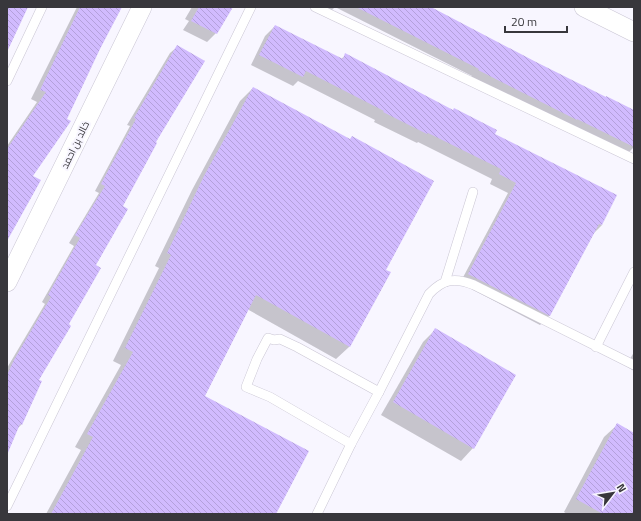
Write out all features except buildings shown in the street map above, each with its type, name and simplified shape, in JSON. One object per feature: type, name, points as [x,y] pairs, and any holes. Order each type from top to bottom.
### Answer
[{"type":"street","name":"خالد بن احمد","points":[[7,282],[142,7]]},
{"type":"street","points":[[584,7],[634,32]]},
{"type":"lane","points":[[7,81],[42,7]]},
{"type":"lane","points":[[7,506],[251,7]]},
{"type":"lane","points":[[315,7],[634,159]]},
{"type":"lane","points":[[444,282],[473,192]]},
{"type":"lane","points":[[596,346],[634,272]]},
{"type":"lane","points":[[317,514],[351,444],[429,294],[444,282],[459,280],[474,285],[634,365]]},
{"type":"lane","points":[[351,444],[270,397],[246,387],[257,359],[268,338],[274,340],[280,339],[297,347],[379,392]]}]
